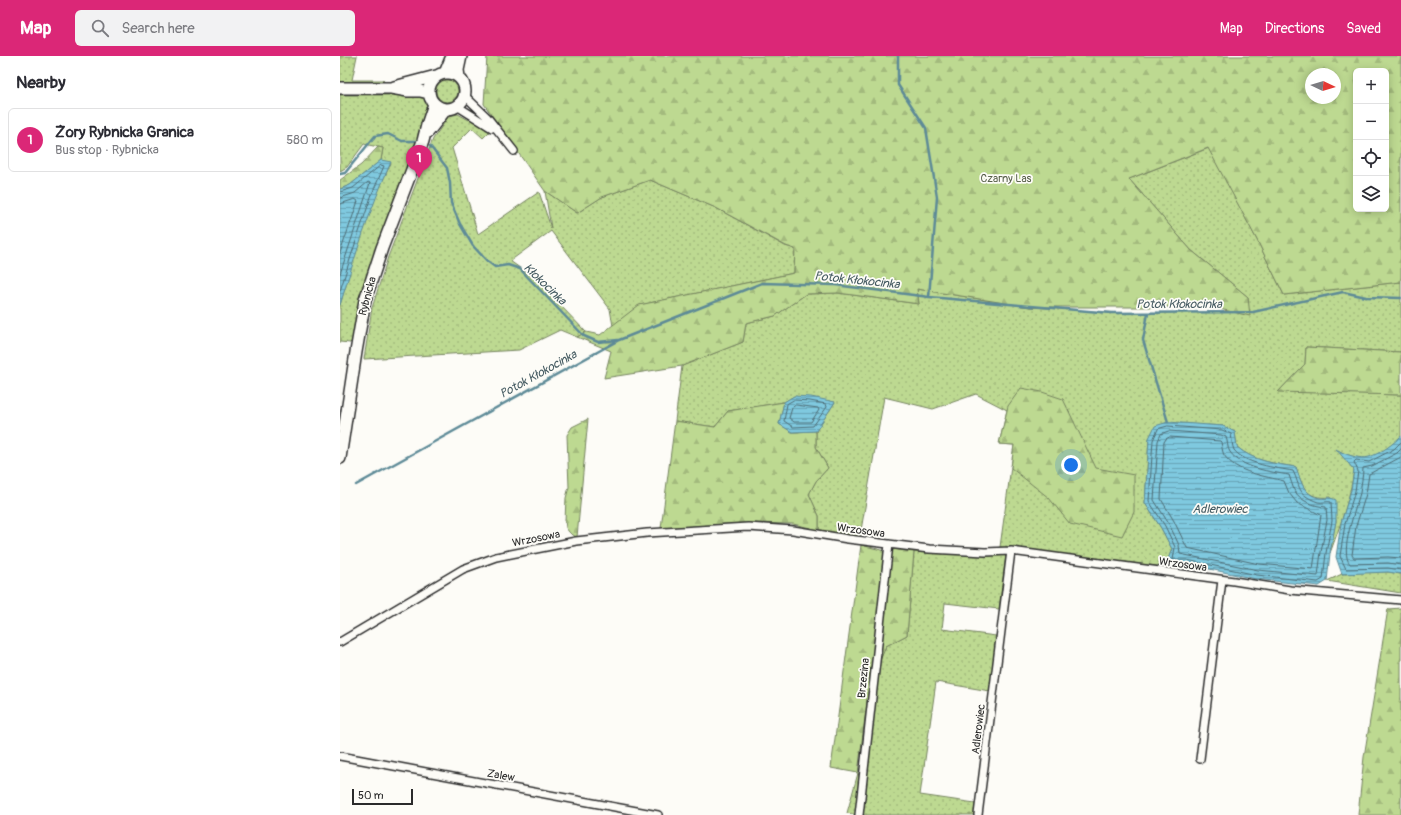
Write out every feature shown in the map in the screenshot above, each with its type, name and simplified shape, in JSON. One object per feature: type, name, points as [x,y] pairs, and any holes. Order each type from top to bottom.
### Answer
[{"type":"street","points":[[452,56],[440,75],[430,84],[429,93],[434,104],[440,107],[451,107],[496,130]]},
{"type":"street","points":[[458,77],[461,56]]},
{"type":"street","points":[[391,88],[452,73],[458,77],[464,86],[464,95],[462,101],[451,107]]},
{"type":"street","points":[[340,88],[391,88],[408,91],[420,90],[429,93]]},
{"type":"street","points":[[464,95],[487,118],[514,151]]},
{"type":"street","name":"Rybnicka","points":[[423,141],[434,104]]},
{"type":"street","name":"Rybnicka","points":[[340,458],[365,300],[382,248],[423,141],[431,128],[451,107]]},
{"type":"street","name":"Wrzosowa","points":[[340,642],[463,569],[496,557],[576,541],[647,533],[748,527],[793,530],[848,540],[929,548],[985,552],[1011,551],[1290,590],[1401,600]]},
{"type":"street","name":"Brzezina","points":[[859,815],[889,544]]},
{"type":"street","name":"Adlerowiec","points":[[978,815],[1011,551]]},
{"type":"street","points":[[1200,759],[1222,580]]},
{"type":"street","name":"Zalew","points":[[340,756],[658,815]]},
{"type":"green space","points":[[340,56],[357,56],[352,80],[384,80],[374,85],[340,83]]},
{"type":"green space","name":"Czarny Las","points":[[487,56],[1401,56],[1401,282],[1284,295],[1257,240],[1208,148],[1129,179],[1191,250],[1248,297],[1250,316],[1211,307],[1030,307],[917,289],[919,304],[838,293],[806,294],[775,316],[746,323],[743,342],[682,366],[604,378],[611,351],[577,337],[586,332],[600,335],[639,305],[794,273],[795,249],[786,246],[716,208],[650,180],[602,197],[577,213],[545,191],[484,104]]},
{"type":"green space","points":[[443,80],[451,80],[458,87],[458,95],[451,102],[443,102],[436,95],[436,87]]},
{"type":"green space","points":[[340,95],[421,95],[426,99],[429,109],[361,293],[353,340],[350,343],[340,342],[340,305],[355,254],[376,195],[391,163],[381,160],[383,148],[364,144],[347,167],[340,171]]},
{"type":"green space","points":[[458,114],[469,120],[471,118],[490,131],[483,138],[472,128],[452,148],[478,234],[539,192],[551,228],[545,191],[577,213],[602,197],[650,180],[716,208],[785,246],[795,249],[794,273],[640,305],[613,326],[610,309],[551,231],[510,261],[534,278],[586,332],[577,337],[560,330],[519,350],[364,359],[372,308],[388,257],[433,139],[449,116]]},
{"type":"green space","points":[[378,147],[383,148],[381,160],[350,185],[340,189],[340,180],[361,165]]},
{"type":"green space","points":[[1209,148],[1284,295],[1401,282],[1401,352],[1306,347],[1305,364],[1279,391],[1401,395],[1401,436],[1382,452],[1369,458],[1353,456],[1338,450],[1354,470],[1341,523],[1330,553],[1336,521],[1330,497],[1315,496],[1310,494],[1303,486],[1296,467],[1257,459],[1243,452],[1237,447],[1235,432],[1223,426],[1208,425],[1149,438],[1145,503],[1172,549],[1165,567],[1000,547],[1014,445],[999,444],[1007,410],[976,394],[933,409],[884,397],[860,536],[819,530],[819,516],[809,494],[816,481],[828,468],[816,447],[816,431],[835,402],[794,396],[784,402],[728,411],[715,427],[675,421],[682,366],[743,342],[746,323],[775,316],[806,294],[838,293],[919,304],[917,289],[1030,307],[1121,313],[1248,312],[1248,297],[1191,250],[1129,179]]},
{"type":"green space","points":[[1306,347],[1401,352],[1401,395],[1278,392],[1305,364]]},
{"type":"green space","points":[[1021,388],[1042,392],[1063,399],[1096,468],[1134,475],[1134,512],[1122,536],[1070,524],[1049,498],[1011,468],[1014,445],[999,444],[1008,406]]},
{"type":"green space","points":[[784,402],[779,424],[792,432],[816,431],[816,447],[828,468],[816,481],[809,494],[819,516],[819,530],[793,524],[749,523],[661,528],[675,421],[715,427],[728,411]]},
{"type":"green space","points":[[588,419],[577,537],[572,535],[566,528],[565,521],[566,498],[569,487],[567,435],[572,427]]},
{"type":"green space","points":[[861,545],[886,551],[858,773],[831,768]]},
{"type":"green space","points":[[892,549],[914,552],[907,635],[886,646],[878,665]]},
{"type":"green space","points":[[914,552],[988,556],[1006,555],[999,609],[945,603],[942,629],[996,636],[990,691],[936,682],[920,795],[975,803],[974,815],[858,815],[847,813],[858,773],[860,779],[878,665],[886,646],[907,635]]},
{"type":"green space","points":[[1388,572],[1401,574],[1401,593],[1327,581],[1342,574]]},
{"type":"green space","points":[[1401,608],[1401,815],[1358,815],[1364,757],[1388,609]]},
{"type":"water","points":[[381,160],[391,162],[363,233],[340,305],[340,189],[350,185]]},
{"type":"water","points":[[794,396],[811,397],[835,402],[816,431],[792,432],[779,424],[784,402]]},
{"type":"water","name":"Adlerowiec","points":[[1168,422],[1223,426],[1235,432],[1237,447],[1243,452],[1257,459],[1296,467],[1306,491],[1320,498],[1336,500],[1336,521],[1327,581],[1319,586],[1256,579],[1186,564],[1173,564],[1165,567],[1172,549],[1145,503],[1149,438],[1155,426]]},
{"type":"water","points":[[1401,436],[1401,574],[1388,572],[1342,574],[1336,557],[1341,523],[1351,490],[1354,470],[1336,449],[1352,456],[1366,458],[1390,446]]},
{"type":"waterway","points":[[898,56],[898,85],[926,128],[937,197],[929,297]]},
{"type":"waterway","name":"Kłokocinka","points":[[340,174],[345,173],[375,136],[388,134],[402,141],[415,141]]},
{"type":"waterway","name":"Kłokocinka","points":[[430,146],[447,168],[450,183],[451,203],[460,224],[473,246],[487,261],[495,267],[508,265],[520,269],[584,336],[598,342],[618,340]]},
{"type":"waterway","name":"Potok Kłokocinka","points":[[356,485],[619,340],[762,283],[835,285],[929,297],[1111,313],[1253,312],[1343,292],[1366,297],[1401,298]]},
{"type":"waterway","points":[[1148,313],[1143,340],[1168,422]]},
{"type":"place","name":"Żory Rybnicka Granica","points":[[419,178]]}]
